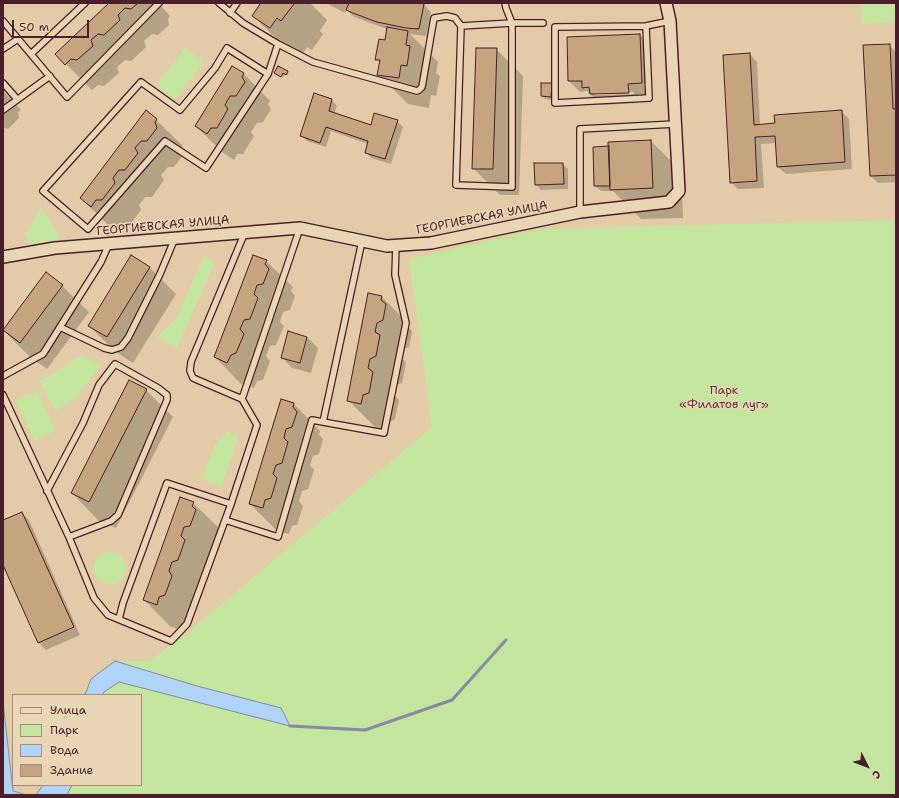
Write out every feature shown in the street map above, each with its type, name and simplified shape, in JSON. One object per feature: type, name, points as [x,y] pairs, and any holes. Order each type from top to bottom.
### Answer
[{"type":"street","name":"ГЕОРГИЕВСКАЯ УЛИЦА","points":[[3,257],[55,248],[300,228],[387,246],[432,243],[580,212],[669,202],[679,191],[670,21],[666,3]]},
{"type":"lane","points":[[31,54],[85,3]]},
{"type":"lane","points":[[3,21],[67,97],[159,3]]},
{"type":"lane","points":[[219,3],[243,23],[278,44],[319,64],[417,91],[422,86],[434,18],[447,16],[455,18],[461,26],[456,185],[512,187],[512,23],[505,3]]},
{"type":"lane","points":[[230,13],[237,3]]},
{"type":"lane","points":[[646,26],[649,98],[555,103],[554,27],[646,26],[670,21]]},
{"type":"lane","points":[[461,26],[543,23]]},
{"type":"lane","points":[[3,49],[18,39]]},
{"type":"lane","points":[[268,74],[227,48],[215,68],[180,110],[141,82],[43,191],[88,229],[165,141],[206,168],[268,74],[278,44]]},
{"type":"lane","points":[[3,110],[50,76]]},
{"type":"lane","points":[[3,83],[17,99]]},
{"type":"lane","points":[[580,212],[580,129],[675,124]]},
{"type":"lane","points":[[242,399],[300,228]]},
{"type":"lane","points":[[3,395],[69,537],[94,598],[108,615],[171,641],[187,624],[231,504],[257,425],[242,399],[193,378],[190,371],[191,362],[245,232]]},
{"type":"lane","points":[[60,327],[104,348],[112,350],[121,347],[128,338],[160,274],[175,238]]},
{"type":"lane","points":[[323,422],[362,241]]},
{"type":"lane","points":[[3,376],[43,354],[102,262],[109,244]]},
{"type":"lane","points":[[225,520],[278,537],[312,420],[384,433],[406,323],[395,275],[396,245]]},
{"type":"lane","points":[[48,491],[83,423],[99,384],[115,364],[158,388],[167,395],[167,400],[118,515],[111,521],[69,537]]},
{"type":"lane","points":[[119,619],[123,603],[167,483],[231,504]]},
{"type":"green space","points":[[861,3],[896,3],[896,22],[862,24]]},
{"type":"green space","points":[[185,48],[204,62],[175,100],[156,85]]},
{"type":"green space","points":[[41,203],[41,207],[61,239],[30,245],[25,233],[33,222]]},
{"type":"green space","name":"Парк «Филатов луг»","points":[[896,220],[896,795],[67,795],[72,786],[142,786],[142,694],[103,694],[119,682],[290,726],[197,686],[115,661],[149,661],[185,635],[432,427],[409,259],[539,229]]},
{"type":"green space","points":[[204,256],[215,262],[177,348],[157,337],[176,319]]},
{"type":"green space","points":[[81,355],[101,365],[76,397],[56,412],[39,381],[56,372]]},
{"type":"green space","points":[[37,391],[56,430],[34,441],[15,401]]},
{"type":"green space","points":[[227,432],[239,436],[221,487],[202,479],[215,445]]},
{"type":"green space","points":[[107,552],[113,552],[123,559],[126,568],[125,574],[119,581],[113,584],[107,584],[97,577],[94,571],[94,565],[101,555]]},
{"type":"water","points":[[115,661],[197,686],[281,708],[290,726],[119,682],[103,694],[85,694],[91,679]]},
{"type":"water","points":[[3,702],[13,791],[27,795],[3,795]]},
{"type":"water","points":[[42,786],[72,786],[67,795],[36,795]]},
{"type":"building","points":[[109,3],[138,3],[131,9],[125,8],[118,15],[120,20],[104,35],[98,34],[91,40],[93,46],[77,60],[71,59],[65,65],[55,54]]},
{"type":"building","points":[[258,3],[294,4],[281,21],[277,18],[270,28],[252,16],[260,4]]},
{"type":"building","points":[[349,3],[424,4],[419,29],[377,22],[346,10]]},
{"type":"building","points":[[387,27],[408,31],[406,45],[410,46],[407,66],[401,65],[399,78],[377,75],[380,60],[375,60],[379,39],[385,40]]},
{"type":"building","points":[[640,34],[642,83],[628,84],[629,93],[590,94],[589,87],[582,88],[582,81],[568,81],[567,37]]},
{"type":"building","points":[[890,44],[893,109],[896,109],[896,175],[870,176],[863,45]]},
{"type":"building","points":[[476,48],[497,48],[493,169],[472,169]]},
{"type":"building","points":[[750,53],[754,125],[775,123],[774,115],[842,110],[845,162],[777,167],[775,136],[755,137],[757,181],[730,183],[723,55]]},
{"type":"building","points":[[232,66],[244,73],[242,77],[245,82],[236,96],[230,96],[225,105],[228,109],[217,128],[211,128],[207,134],[195,126]]},
{"type":"building","points":[[278,66],[288,71],[286,75],[283,73],[281,77],[274,73]]},
{"type":"building","points":[[541,83],[552,83],[551,97],[541,96]]},
{"type":"building","points":[[314,93],[332,99],[329,111],[371,125],[374,113],[398,120],[385,159],[365,153],[368,141],[326,127],[320,143],[300,136]]},
{"type":"building","points":[[146,110],[157,119],[155,122],[157,128],[147,141],[141,141],[135,148],[138,153],[125,170],[119,170],[113,178],[115,183],[102,200],[96,200],[91,207],[80,198]]},
{"type":"building","points":[[651,140],[653,188],[610,190],[608,142]]},
{"type":"building","points":[[609,146],[610,186],[594,186],[593,147]]},
{"type":"building","points":[[534,163],[563,163],[564,184],[535,185]]},
{"type":"building","points":[[131,255],[150,267],[107,337],[88,326]]},
{"type":"building","points":[[253,255],[267,260],[265,264],[269,269],[263,284],[257,285],[254,294],[258,298],[250,319],[244,320],[240,329],[244,334],[236,353],[231,355],[227,363],[214,357]]},
{"type":"building","points":[[46,272],[63,285],[20,343],[3,330]]},
{"type":"building","points":[[368,293],[382,296],[381,300],[386,304],[383,320],[377,323],[375,332],[380,335],[376,356],[370,359],[368,368],[373,372],[369,393],[363,395],[361,404],[347,401]]},
{"type":"building","points":[[288,331],[307,337],[300,363],[281,358]]},
{"type":"building","points":[[129,380],[147,389],[89,502],[71,493]]},
{"type":"building","points":[[281,399],[294,403],[293,407],[297,412],[292,427],[286,429],[284,438],[288,442],[282,463],[276,465],[273,474],[277,478],[271,498],[265,500],[263,508],[249,504]]},
{"type":"building","points":[[180,497],[194,502],[192,506],[196,510],[190,526],[184,527],[181,536],[185,540],[178,560],[172,562],[169,571],[172,576],[165,595],[159,597],[157,605],[143,600]]},
{"type":"building","points":[[22,512],[74,627],[38,643],[3,565],[3,520]]},
{"type":"waterway","points":[[290,726],[365,730],[452,700],[506,640]]}]
